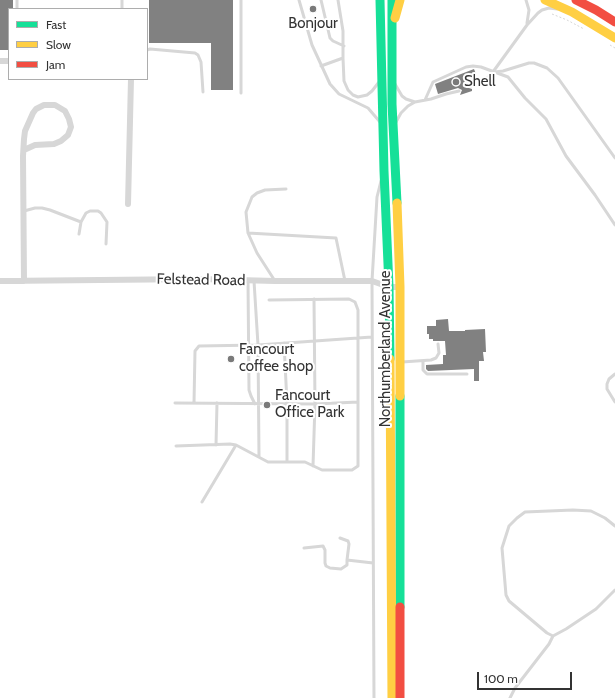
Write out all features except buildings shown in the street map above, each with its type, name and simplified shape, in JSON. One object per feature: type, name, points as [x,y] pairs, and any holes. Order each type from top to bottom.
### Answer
[{"type":"main road","name":"Northumberland Avenue","points":[[380,0],[382,125],[389,287],[392,698]]},
{"type":"main road","name":"Northumberland Avenue","points":[[392,0],[392,76],[400,287],[400,698]]},
{"type":"main road","points":[[392,30],[400,0]]},
{"type":"main road","points":[[545,0],[572,12],[612,41]]},
{"type":"main road","points":[[576,0],[615,22]]},
{"type":"street","points":[[128,204],[131,80]]},
{"type":"street","points":[[24,150],[35,145],[61,142],[68,135],[71,127],[70,119],[65,111],[55,105],[44,105],[36,109],[25,131],[24,150],[24,281]]},
{"type":"street","name":"Felstead Road","points":[[0,281],[200,279],[251,281],[372,281],[389,287],[400,287]]},
{"type":"lane","points":[[241,0],[241,93]]},
{"type":"lane","points":[[299,0],[312,45],[334,90],[348,99],[368,108],[382,125]]},
{"type":"lane","points":[[321,0],[330,38],[344,46]]},
{"type":"lane","points":[[338,0],[342,19],[344,80],[348,90],[353,95],[358,97],[372,91],[382,79]]},
{"type":"lane","points":[[526,0],[529,10],[527,25]]},
{"type":"lane","points":[[471,86],[486,79],[494,72],[527,25],[542,10],[549,8],[572,12]]},
{"type":"lane","points":[[148,50],[195,53],[198,55],[201,62],[203,92]]},
{"type":"lane","points":[[321,66],[343,58]]},
{"type":"lane","points":[[494,72],[503,71],[529,63],[534,63],[546,68],[558,78],[615,158]]},
{"type":"lane","points":[[425,100],[433,82],[448,74],[473,66],[508,77],[525,98],[546,119],[566,156],[615,225]]},
{"type":"lane","points":[[392,76],[402,96],[415,102]]},
{"type":"lane","points":[[394,128],[404,108],[415,102],[459,91]]},
{"type":"lane","points":[[374,698],[372,281],[377,197],[384,171]]},
{"type":"lane","points":[[275,281],[257,253],[248,233],[246,212],[252,197],[265,190],[286,190]]},
{"type":"lane","points":[[24,211],[42,208],[81,222]]},
{"type":"lane","points":[[79,234],[81,222],[86,213],[90,210],[95,210],[101,213],[107,222],[106,244]]},
{"type":"lane","points":[[248,233],[336,238],[345,281]]},
{"type":"lane","points":[[251,281],[258,345],[257,404],[259,457]]},
{"type":"lane","points":[[251,281],[249,390],[250,396],[257,404]]},
{"type":"lane","points":[[313,466],[315,404],[314,299]]},
{"type":"lane","points":[[176,446],[236,445],[268,462],[305,462],[322,470],[352,470],[358,466],[358,310],[356,302],[349,299],[269,300]]},
{"type":"lane","points":[[194,403],[196,348],[202,346],[249,346],[315,342],[328,339],[372,337]]},
{"type":"lane","points":[[284,343],[287,403],[287,462]]},
{"type":"lane","points":[[400,362],[423,361],[436,358],[439,353],[438,344]]},
{"type":"lane","points":[[423,361],[423,370],[427,374],[467,374]]},
{"type":"lane","points":[[249,373],[258,373]]},
{"type":"lane","points":[[615,374],[609,379],[607,384],[615,402]]},
{"type":"lane","points":[[174,403],[315,404],[358,402]]},
{"type":"lane","points":[[216,445],[217,403]]},
{"type":"lane","points":[[202,502],[236,445]]},
{"type":"lane","points":[[553,636],[547,633],[509,601],[506,595],[502,548],[509,526],[525,512],[573,510],[591,511],[605,518],[615,526]]},
{"type":"lane","points":[[304,548],[325,547],[325,563],[328,568],[341,569],[347,565],[349,544],[348,541],[340,538]]},
{"type":"lane","points":[[347,560],[373,563]]},
{"type":"lane","points":[[510,698],[515,688],[549,644],[553,636],[596,609],[615,590]]},
{"type":"path","points":[[548,12],[586,30]]},
{"type":"path","points":[[612,41],[615,48]]},
{"type":"traffic: fast","points":[[380,0],[390,359]]},
{"type":"traffic: fast","points":[[392,0],[392,104],[397,203]]},
{"type":"traffic: fast","points":[[400,396],[400,607]]},
{"type":"traffic: slow","points":[[395,18],[400,0]]},
{"type":"traffic: slow","points":[[545,0],[572,12],[615,38]]},
{"type":"traffic: slow","points":[[397,203],[400,287],[400,396]]},
{"type":"traffic: slow","points":[[390,359],[392,698]]},
{"type":"traffic: jam","points":[[576,0],[615,22]]},
{"type":"traffic: jam","points":[[400,607],[400,698]]},
{"type":"place","name":"Bonjour","points":[[313,9]]},
{"type":"place","name":"Shell","points":[[456,82]]},
{"type":"place","name":"Fancourt coffee shop","points":[[231,359]]},
{"type":"place","name":"Fancourt Office Park","points":[[267,405]]}]
